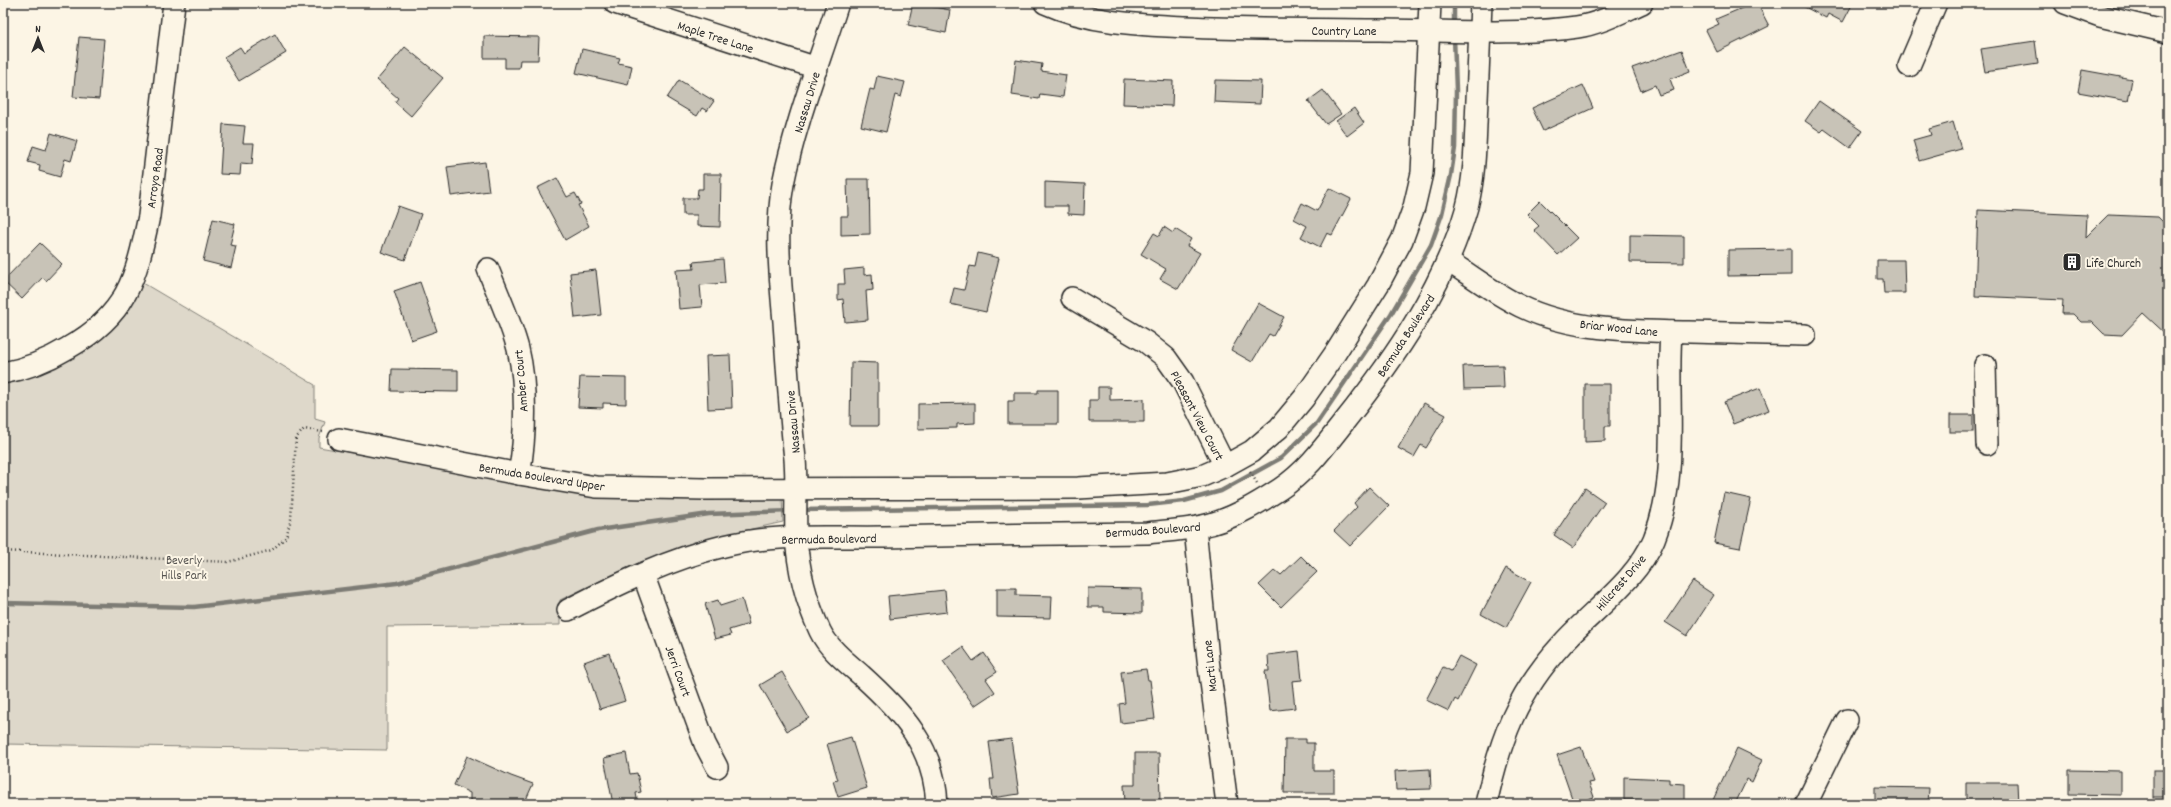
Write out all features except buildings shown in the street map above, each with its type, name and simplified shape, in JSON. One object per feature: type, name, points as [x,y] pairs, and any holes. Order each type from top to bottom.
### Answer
[{"type":"street","name":"Arroyo Road","points":[[3,373],[39,363],[90,335],[115,312],[122,302],[143,245],[159,140],[174,3]]},
{"type":"street","name":"Maple Tree Lane","points":[[615,3],[817,68]]},
{"type":"street","name":"Nassau Drive","points":[[838,3],[789,159],[783,185],[780,216],[780,270],[796,494],[796,527],[801,578],[809,607],[822,634],[844,660],[906,718],[920,741],[932,770],[937,804]]},
{"type":"street","name":"Country Lane","points":[[1045,3],[1070,13],[1097,19],[1150,25],[1220,29],[1530,32],[1579,27],[1642,3]]},
{"type":"street","points":[[796,494],[1126,487],[1167,483],[1202,476],[1225,466],[1252,451],[1279,428],[1304,398],[1336,352],[1378,286],[1402,240],[1414,207],[1422,173],[1437,30],[1430,3]]},
{"type":"street","name":"Bermuda Boulevard","points":[[568,610],[643,574],[691,554],[796,527],[850,537],[1147,532],[1195,528],[1224,519],[1249,507],[1281,488],[1311,462],[1367,393],[1396,352],[1438,283],[1448,260],[1467,205],[1474,165],[1472,31],[1481,3]]},
{"type":"street","points":[[1909,66],[1936,3]]},
{"type":"street","points":[[2065,3],[2100,16],[2168,32]]},
{"type":"street","name":"Briar Wood Lane","points":[[1448,260],[1500,295],[1520,306],[1541,315],[1592,326],[1671,332],[1805,335]]},
{"type":"street","name":"Amber Court","points":[[488,269],[514,336],[521,368],[524,449],[519,474]]},
{"type":"street","name":"Pleasant View Court","points":[[1072,298],[1146,342],[1166,358],[1183,382],[1225,466]]},
{"type":"street","name":"Hillcrest Drive","points":[[1486,804],[1502,740],[1512,716],[1527,690],[1563,642],[1615,591],[1637,565],[1654,540],[1664,510],[1669,475],[1671,332]]},
{"type":"street","points":[[1985,365],[1987,444]]},
{"type":"street","name":"Bermuda Boulevard Upper","points":[[339,439],[519,474],[596,487],[796,494]]},
{"type":"street","name":"Marti Lane","points":[[1195,528],[1208,659],[1227,804]]},
{"type":"street","name":"Jerri Court","points":[[643,574],[705,744],[717,767]]},
{"type":"street","points":[[1806,804],[1847,720]]},
{"type":"path","points":[[3,552],[228,562],[272,550],[286,537],[292,519],[296,438],[304,429],[322,431],[339,439]]},
{"type":"path","points":[[1248,470],[1261,489]]},
{"type":"green space","name":"Beverly Hills Park","points":[[143,283],[315,385],[315,419],[325,422],[319,438],[319,447],[531,484],[782,493],[783,522],[694,542],[627,568],[560,600],[560,625],[387,627],[387,750],[3,744],[3,381],[37,373],[69,360],[95,343],[125,313]]},
{"type":"waterway","points":[[1454,3],[1454,25]]},
{"type":"waterway","points":[[800,510],[1148,505],[1184,501],[1221,491],[1281,458],[1317,423],[1391,314],[1431,245],[1442,214],[1451,175],[1455,148],[1456,90],[1454,37]]},
{"type":"waterway","points":[[3,603],[194,607],[397,583],[598,530],[709,514],[791,511]]},
{"type":"place","name":"Life Church","points":[[2072,262]]}]
